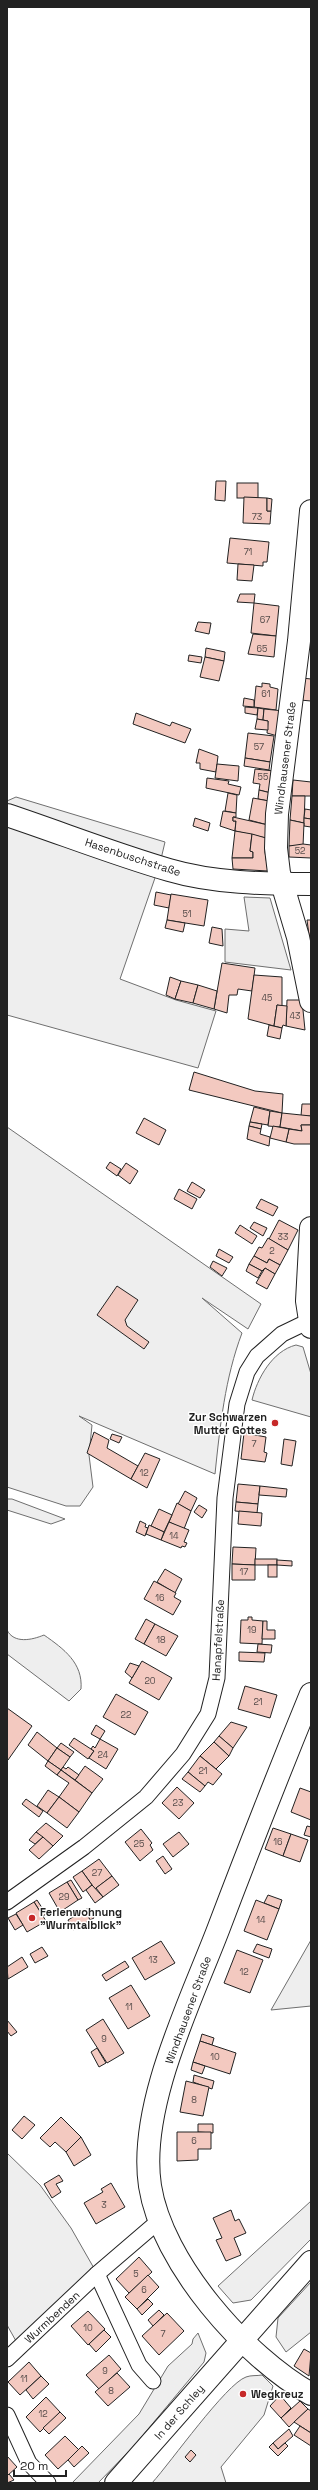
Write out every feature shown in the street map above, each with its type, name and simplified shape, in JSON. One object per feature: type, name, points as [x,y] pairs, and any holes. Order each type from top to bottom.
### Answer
[{"type":"street","name":"Windhausener Straße","points":[[311,511],[299,641],[277,814],[276,848],[282,884],[298,937],[311,1001]]},
{"type":"street","name":"Hasenbuschstraße","points":[[7,815],[170,870],[221,879],[282,884],[311,884]]},
{"type":"street","points":[[310,1324],[307,1273],[311,1228]]},
{"type":"street","name":"Hanapfelstraße","points":[[7,1902],[84,1847],[146,1797],[182,1754],[208,1714],[217,1678],[225,1498],[237,1404],[247,1372],[257,1356],[282,1334],[310,1324]]},
{"type":"street","name":"Windhausener Straße","points":[[311,1694],[183,2017],[154,2114],[149,2148],[150,2185],[160,2220],[179,2261],[205,2298],[242,2341],[286,2380],[311,2394]]},
{"type":"street","name":"Wurmbenden","points":[[7,2359],[97,2274],[160,2220]]},
{"type":"street","name":"In der Schley","points":[[116,2483],[311,2262]]},
{"type":"street","points":[[97,2274],[139,2365],[153,2381]]},
{"type":"street","points":[[7,2416],[29,2462],[48,2483]]},
{"type":"shaded area","points":[[16,797],[165,842],[161,859],[7,804],[7,801]]},
{"type":"shaded area","points":[[7,823],[156,875],[120,979],[176,1000],[216,1011],[198,1068],[7,1015]]},
{"type":"shaded area","points":[[244,897],[270,898],[291,970],[225,962],[225,929],[249,931]]},
{"type":"shaded area","points":[[7,1127],[261,1304],[248,1329],[202,1298],[242,1333],[227,1385],[221,1420],[215,1474],[79,1416],[92,1425],[89,1455],[93,1487],[80,1506],[66,1506],[7,1487]]},
{"type":"shaded area","points":[[296,1345],[303,1347],[311,1374],[311,1417],[252,1400],[258,1383],[267,1367],[280,1353],[287,1348]]},
{"type":"shaded area","points":[[7,1499],[12,1499],[65,1519],[51,1524],[7,1510]]},
{"type":"shaded area","points":[[7,1630],[14,1637],[24,1640],[44,1635],[65,1651],[79,1672],[81,1689],[69,1701],[7,1654]]},
{"type":"shaded area","points":[[311,1940],[311,2006],[271,2010]]},
{"type":"shaded area","points":[[7,2153],[40,2185],[71,2228],[95,2270],[16,2341],[7,2325]]},
{"type":"shaded area","points":[[311,2201],[311,2239],[251,2300],[233,2303],[218,2286]]},
{"type":"shaded area","points":[[311,2282],[311,2332],[286,2352],[276,2337],[278,2318]]},
{"type":"shaded area","points":[[198,2333],[206,2353],[204,2362],[133,2447],[98,2483],[72,2483],[139,2414],[168,2366],[192,2344],[193,2339]]},
{"type":"shaded area","points":[[262,2375],[273,2386],[264,2415],[221,2467],[226,2483],[152,2483],[212,2408],[237,2383],[246,2377]]},
{"type":"building","points":[[216,481],[226,481],[225,501],[215,500]]},
{"type":"building","points":[[237,483],[258,483],[258,498],[237,498]]},
{"type":"building","points":[[244,497],[267,498],[267,511],[271,511],[270,524],[243,523]]},
{"type":"building","points":[[267,498],[272,499],[271,511],[267,511]]},
{"type":"building","points":[[230,538],[269,542],[267,562],[263,562],[263,566],[227,563]]},
{"type":"building","points":[[238,564],[254,565],[252,581],[237,580]]},
{"type":"building","points":[[240,594],[255,594],[254,603],[237,602]]},
{"type":"building","points":[[254,603],[279,606],[276,636],[251,633]]},
{"type":"building","points":[[198,622],[211,623],[209,634],[195,631]]},
{"type":"building","points":[[253,634],[276,636],[274,657],[248,654]]},
{"type":"building","points":[[206,648],[225,652],[224,661],[205,657]]},
{"type":"building","points":[[189,655],[202,657],[201,663],[188,661]]},
{"type":"building","points":[[205,657],[224,661],[219,681],[200,677]]},
{"type":"building","points":[[302,678],[311,679],[311,701],[300,700]]},
{"type":"building","points":[[262,683],[270,684],[270,687],[278,689],[276,710],[254,707],[256,686],[262,687]]},
{"type":"building","points":[[244,698],[254,700],[254,707],[243,706]]},
{"type":"building","points":[[245,707],[258,708],[257,715],[245,713]]},
{"type":"building","points":[[258,708],[264,709],[263,720],[257,719]]},
{"type":"building","points":[[264,709],[284,711],[281,737],[267,733],[268,721],[263,720]]},
{"type":"building","points":[[136,713],[170,726],[172,722],[191,729],[185,743],[133,724]]},
{"type":"building","points":[[257,719],[268,721],[268,730],[255,729]]},
{"type":"building","points":[[248,733],[274,736],[270,762],[245,758]]},
{"type":"building","points":[[199,749],[218,756],[216,772],[200,769],[200,763],[196,763]]},
{"type":"building","points":[[245,758],[270,762],[269,770],[244,766]]},
{"type":"building","points":[[217,764],[239,766],[238,781],[215,778]]},
{"type":"building","points":[[255,769],[274,771],[271,793],[259,790],[260,784],[253,783]]},
{"type":"building","points":[[207,778],[229,781],[228,784],[241,787],[239,795],[206,788]]},
{"type":"building","points":[[293,780],[311,782],[311,796],[292,796]]},
{"type":"building","points":[[259,790],[271,793],[269,801],[258,799]]},
{"type":"building","points":[[228,793],[237,795],[236,813],[225,811]]},
{"type":"building","points":[[292,796],[305,796],[304,823],[290,820]]},
{"type":"building","points":[[253,798],[269,801],[268,825],[249,820]]},
{"type":"building","points":[[305,809],[311,810],[311,819],[304,818]]},
{"type":"building","points":[[223,811],[236,813],[236,817],[233,817],[233,821],[236,821],[235,831],[220,826]]},
{"type":"building","points":[[233,817],[268,825],[266,838],[235,831],[236,821],[233,821]]},
{"type":"building","points":[[195,818],[210,823],[208,831],[193,826]]},
{"type":"building","points":[[304,818],[311,819],[311,827],[304,826]]},
{"type":"building","points":[[290,820],[304,823],[303,846],[289,846]]},
{"type":"building","points":[[235,831],[252,834],[250,851],[253,852],[253,858],[232,858]]},
{"type":"building","points":[[252,834],[266,838],[265,852],[268,871],[233,869],[232,858],[253,858],[253,852],[250,851]]},
{"type":"building","points":[[303,844],[311,845],[311,858],[289,857],[289,846]]},
{"type":"building","points":[[156,892],[171,895],[169,908],[154,905]]},
{"type":"building","points":[[171,894],[208,900],[204,926],[167,920]]},
{"type":"building","points":[[167,920],[185,923],[183,932],[165,928]]},
{"type":"building","points":[[307,920],[311,920],[311,948],[309,935]]},
{"type":"building","points":[[212,927],[222,929],[223,946],[209,943]]},
{"type":"building","points":[[222,963],[255,968],[252,991],[238,989],[237,995],[229,995],[227,1013],[214,1009]]},
{"type":"building","points":[[254,975],[282,977],[282,1006],[277,1005],[274,1026],[248,1019]]},
{"type":"building","points":[[170,977],[181,981],[175,999],[166,995]]},
{"type":"building","points":[[181,981],[198,985],[193,1003],[175,999]]},
{"type":"building","points":[[198,985],[217,991],[214,1009],[193,1003]]},
{"type":"building","points":[[287,1000],[302,1000],[305,1030],[286,1026]]},
{"type":"building","points":[[277,1005],[287,1006],[286,1026],[283,1025],[282,1028],[274,1026]]},
{"type":"building","points":[[269,1025],[282,1028],[280,1039],[267,1036]]},
{"type":"building","points":[[194,1072],[255,1091],[283,1094],[282,1113],[189,1090]]},
{"type":"building","points":[[302,1104],[311,1104],[311,1116],[301,1116]]},
{"type":"building","points":[[254,1107],[270,1111],[268,1125],[250,1122]]},
{"type":"building","points":[[270,1111],[282,1113],[280,1127],[268,1126]]},
{"type":"building","points":[[282,1113],[311,1116],[311,1125],[301,1125],[302,1131],[280,1127]]},
{"type":"building","points":[[144,1118],[166,1130],[159,1145],[136,1133]]},
{"type":"building","points":[[250,1122],[262,1124],[261,1129],[249,1126]]},
{"type":"building","points":[[301,1125],[311,1125],[311,1144],[294,1144],[286,1142],[289,1129],[302,1131]]},
{"type":"building","points":[[249,1126],[261,1129],[260,1134],[270,1137],[269,1146],[247,1139]]},
{"type":"building","points":[[273,1126],[289,1129],[286,1142],[270,1138]]},
{"type":"building","points":[[110,1162],[121,1169],[117,1176],[106,1168]]},
{"type":"building","points":[[126,1163],[138,1171],[130,1184],[118,1175]]},
{"type":"building","points":[[192,1182],[205,1190],[200,1198],[187,1191]]},
{"type":"building","points":[[179,1189],[197,1199],[192,1209],[174,1199]]},
{"type":"building","points":[[261,1199],[278,1207],[273,1216],[256,1208]]},
{"type":"building","points":[[279,1220],[298,1230],[288,1250],[269,1239]]},
{"type":"building","points":[[254,1222],[267,1228],[263,1236],[250,1228]]},
{"type":"building","points":[[240,1225],[257,1236],[252,1244],[235,1233]]},
{"type":"building","points":[[268,1238],[288,1250],[280,1265],[269,1259],[267,1263],[254,1256],[259,1247],[262,1248]]},
{"type":"building","points":[[219,1249],[233,1257],[229,1263],[216,1256]]},
{"type":"building","points":[[254,1256],[267,1263],[269,1259],[280,1265],[275,1274],[265,1268],[262,1271],[249,1264]]},
{"type":"building","points":[[213,1261],[227,1268],[222,1276],[210,1267]]},
{"type":"building","points":[[249,1264],[262,1271],[258,1278],[246,1271]]},
{"type":"building","points":[[265,1268],[275,1274],[267,1289],[256,1283]]},
{"type":"building","points":[[117,1286],[138,1300],[125,1320],[127,1326],[149,1342],[144,1349],[97,1315]]},
{"type":"building","points":[[94,1432],[109,1440],[107,1448],[138,1466],[131,1479],[87,1453]]},
{"type":"building","points":[[244,1433],[266,1437],[264,1452],[267,1453],[265,1462],[241,1459]]},
{"type":"building","points":[[112,1434],[122,1437],[119,1443],[110,1439]]},
{"type":"building","points":[[284,1439],[296,1441],[292,1466],[281,1464]]},
{"type":"building","points":[[145,1453],[160,1459],[147,1488],[131,1479]]},
{"type":"building","points":[[238,1484],[260,1486],[258,1504],[236,1502]]},
{"type":"building","points":[[260,1486],[287,1489],[286,1497],[259,1495]]},
{"type":"building","points":[[185,1491],[197,1498],[191,1511],[178,1504]]},
{"type":"building","points":[[236,1502],[258,1504],[257,1513],[235,1511]]},
{"type":"building","points":[[177,1503],[191,1511],[184,1529],[169,1522]]},
{"type":"building","points":[[199,1505],[207,1510],[202,1518],[194,1512]]},
{"type":"building","points":[[159,1509],[172,1515],[164,1532],[151,1526]]},
{"type":"building","points":[[239,1511],[262,1513],[261,1526],[238,1524]]},
{"type":"building","points":[[140,1521],[146,1524],[145,1527],[148,1528],[145,1536],[136,1532]]},
{"type":"building","points":[[169,1522],[189,1530],[184,1542],[187,1543],[185,1547],[182,1546],[181,1548],[161,1540]]},
{"type":"building","points":[[149,1525],[164,1532],[161,1540],[146,1534]]},
{"type":"building","points":[[233,1547],[256,1548],[255,1565],[232,1564]]},
{"type":"building","points":[[255,1559],[277,1559],[277,1565],[255,1565]]},
{"type":"building","points":[[277,1560],[292,1561],[292,1566],[277,1565]]},
{"type":"building","points":[[232,1564],[255,1565],[255,1580],[232,1580]]},
{"type":"building","points":[[268,1565],[277,1565],[277,1577],[268,1577]]},
{"type":"building","points":[[165,1569],[182,1579],[175,1593],[157,1582]]},
{"type":"building","points":[[154,1581],[176,1593],[174,1597],[181,1601],[173,1615],[144,1599]]},
{"type":"building","points":[[248,1617],[252,1617],[252,1620],[263,1621],[262,1644],[240,1643],[241,1620],[248,1620]]},
{"type":"building","points":[[146,1619],[155,1624],[144,1644],[135,1639]]},
{"type":"building","points":[[263,1621],[267,1621],[267,1630],[275,1630],[275,1639],[262,1639]]},
{"type":"building","points":[[155,1624],[178,1636],[166,1656],[144,1644]]},
{"type":"building","points":[[258,1644],[272,1645],[271,1653],[257,1652]]},
{"type":"building","points":[[239,1652],[265,1653],[264,1662],[239,1661]]},
{"type":"building","points":[[142,1661],[172,1678],[159,1700],[129,1683]]},
{"type":"building","points":[[130,1663],[139,1666],[132,1678],[125,1672]]},
{"type":"building","points":[[245,1686],[277,1695],[270,1718],[238,1709]]},
{"type":"building","points":[[116,1694],[148,1712],[135,1735],[103,1717]]},
{"type":"building","points":[[7,1708],[32,1726],[8,1760],[7,1760]]},
{"type":"building","points":[[231,1722],[247,1727],[233,1748],[219,1736]]},
{"type":"building","points":[[96,1725],[105,1731],[100,1739],[91,1734]]},
{"type":"building","points":[[37,1732],[57,1748],[48,1761],[28,1745]]},
{"type":"building","points":[[219,1736],[233,1748],[229,1756],[214,1742]]},
{"type":"building","points":[[74,1738],[94,1751],[88,1759],[69,1745]]},
{"type":"building","points":[[100,1739],[118,1749],[106,1769],[89,1758],[94,1751],[91,1749],[93,1746],[95,1748]]},
{"type":"building","points":[[214,1742],[229,1756],[216,1769],[200,1756]]},
{"type":"building","points":[[61,1743],[74,1752],[70,1757],[57,1748]]},
{"type":"building","points":[[57,1748],[70,1757],[61,1770],[48,1761]]},
{"type":"building","points":[[200,1756],[222,1774],[213,1785],[208,1782],[205,1786],[188,1772]]},
{"type":"building","points":[[48,1761],[61,1770],[57,1775],[45,1766]]},
{"type":"building","points":[[85,1766],[103,1779],[92,1793],[75,1780]]},
{"type":"building","points":[[63,1767],[66,1769],[68,1767],[79,1775],[75,1780],[61,1770]]},
{"type":"building","points":[[61,1770],[92,1793],[79,1812],[59,1797],[69,1783],[57,1775]]},
{"type":"building","points":[[188,1772],[205,1786],[200,1792],[182,1779]]},
{"type":"building","points":[[177,1787],[194,1803],[179,1819],[162,1803]]},
{"type":"building","points":[[300,1788],[311,1792],[311,1820],[291,1812]]},
{"type":"building","points":[[48,1790],[59,1797],[47,1813],[37,1806]]},
{"type":"building","points":[[59,1797],[79,1812],[67,1828],[47,1813]]},
{"type":"building","points":[[26,1799],[43,1811],[39,1817],[22,1804]]},
{"type":"building","points":[[46,1823],[63,1836],[53,1846],[36,1832]]},
{"type":"building","points":[[307,1826],[311,1827],[311,1837],[304,1835]]},
{"type":"building","points":[[273,1828],[291,1834],[283,1856],[265,1849]]},
{"type":"building","points":[[141,1829],[152,1843],[150,1845],[153,1850],[140,1861],[125,1842]]},
{"type":"building","points":[[36,1832],[43,1837],[35,1844],[29,1840]]},
{"type":"building","points":[[179,1832],[189,1844],[173,1857],[163,1844]]},
{"type":"building","points":[[291,1834],[308,1840],[300,1862],[283,1856]]},
{"type":"building","points":[[43,1837],[53,1846],[39,1859],[29,1850]]},
{"type":"building","points":[[163,1856],[172,1869],[165,1874],[156,1861]]},
{"type":"building","points":[[99,1859],[112,1876],[95,1889],[82,1871]]},
{"type":"building","points":[[82,1871],[92,1885],[83,1892],[73,1877]]},
{"type":"building","points":[[112,1876],[119,1885],[103,1897],[96,1888]]},
{"type":"building","points":[[71,1880],[82,1898],[78,1900],[67,1882]]},
{"type":"building","points":[[67,1882],[78,1900],[60,1912],[49,1893]]},
{"type":"building","points":[[92,1885],[103,1897],[95,1903],[86,1890]]},
{"type":"building","points":[[268,1895],[282,1900],[279,1909],[264,1903]]},
{"type":"building","points":[[37,1900],[46,1914],[43,1916],[34,1902]]},
{"type":"building","points":[[256,1900],[279,1909],[267,1940],[244,1931]]},
{"type":"building","name":"Ferienwohnung \"Wurmtalblick\"","points":[[34,1902],[46,1921],[27,1932],[16,1913]]},
{"type":"building","points":[[89,1908],[94,1918],[90,1920],[85,1910]]},
{"type":"building","points":[[85,1910],[90,1920],[73,1930],[68,1920]]},
{"type":"building","points":[[16,1914],[23,1925],[15,1930],[8,1918]]},
{"type":"building","points":[[161,1941],[175,1963],[145,1980],[132,1958]]},
{"type":"building","points":[[257,1944],[272,1949],[269,1958],[253,1952]]},
{"type":"building","points":[[42,1947],[48,1956],[35,1963],[30,1954]]},
{"type":"building","points":[[237,1950],[263,1960],[250,1993],[224,1983]]},
{"type":"building","points":[[22,1957],[28,1967],[8,1979],[7,1967]]},
{"type":"building","points":[[125,1961],[129,1967],[106,1981],[102,1975]]},
{"type":"building","points":[[131,1985],[150,2016],[128,2029],[109,1998]]},
{"type":"building","points":[[103,2019],[124,2053],[107,2063],[86,2030]]},
{"type":"building","points":[[7,2020],[17,2032],[11,2036],[7,2031]]},
{"type":"building","points":[[202,2034],[214,2038],[212,2045],[200,2041]]},
{"type":"building","points":[[200,2041],[236,2053],[230,2074],[193,2062]]},
{"type":"building","points":[[97,2048],[106,2063],[99,2067],[91,2052]]},
{"type":"building","points":[[193,2062],[205,2066],[202,2074],[191,2070]]},
{"type":"building","points":[[194,2075],[214,2081],[212,2089],[193,2082]]},
{"type":"building","points":[[186,2081],[209,2087],[203,2116],[180,2112]]},
{"type":"building","points":[[24,2116],[35,2125],[22,2139],[12,2130]]},
{"type":"building","points":[[61,2117],[81,2137],[66,2152],[55,2142],[50,2147],[40,2138]]},
{"type":"building","points":[[198,2124],[213,2124],[213,2133],[198,2132]]},
{"type":"building","points":[[177,2132],[211,2132],[211,2149],[198,2149],[198,2160],[177,2161]]},
{"type":"building","points":[[81,2137],[91,2155],[74,2166],[66,2152]]},
{"type":"building","points":[[59,2175],[63,2181],[56,2184],[61,2192],[52,2198],[44,2184]]},
{"type":"building","points":[[111,2183],[125,2207],[96,2224],[84,2203],[103,2192],[101,2189]]},
{"type":"building","points":[[231,2210],[235,2221],[239,2219],[246,2233],[234,2238],[241,2255],[226,2261],[216,2240],[222,2238],[213,2218]]},
{"type":"building","points":[[139,2257],[152,2272],[129,2293],[116,2279]]},
{"type":"building","points":[[148,2275],[159,2287],[137,2309],[125,2297]]},
{"type":"building","points":[[148,2299],[153,2304],[142,2315],[137,2309]]},
{"type":"building","points":[[159,2310],[164,2315],[153,2326],[148,2320]]},
{"type":"building","points":[[88,2311],[105,2329],[88,2345],[71,2326]]},
{"type":"building","points":[[167,2313],[184,2331],[159,2355],[142,2336]]},
{"type":"building","points":[[104,2330],[111,2337],[96,2352],[89,2344]]},
{"type":"building","points":[[304,2349],[311,2353],[309,2376],[294,2366]]},
{"type":"building","points":[[109,2355],[121,2369],[99,2389],[86,2375]]},
{"type":"building","points":[[29,2362],[41,2376],[20,2395],[8,2382]]},
{"type":"building","points":[[117,2373],[130,2387],[108,2406],[95,2392]]},
{"type":"building","points":[[41,2376],[49,2384],[33,2399],[26,2390]]},
{"type":"building","points":[[280,2395],[291,2408],[281,2418],[270,2406]]},
{"type":"building","points":[[46,2397],[60,2412],[40,2432],[26,2417]]},
{"type":"building","points":[[300,2401],[308,2409],[289,2427],[281,2418]]},
{"type":"building","points":[[308,2409],[311,2411],[311,2433],[294,2422]]},
{"type":"building","points":[[60,2412],[66,2418],[49,2434],[43,2428]]},
{"type":"building","points":[[300,2426],[311,2433],[311,2446],[294,2435]]},
{"type":"building","points":[[289,2429],[293,2436],[278,2449],[273,2443]]},
{"type":"building","points":[[65,2436],[79,2450],[58,2469],[45,2455]]},
{"type":"building","points":[[273,2443],[278,2449],[285,2443],[288,2446],[278,2456],[269,2447]]},
{"type":"building","points":[[82,2446],[89,2453],[74,2467],[68,2460]]},
{"type":"building","points":[[191,2450],[196,2455],[190,2462],[185,2457]]},
{"type":"building","points":[[7,2456],[17,2467],[7,2476]]},
{"type":"building","points":[[9,2474],[14,2480],[7,2483],[7,2476]]},
{"type":"place","name":"Zur Schwarzen Mutter Gottes","points":[[275,1423]]},
{"type":"place","name":"Ferienwohnung \"Wurmtalblick\"","points":[[32,1918]]},
{"type":"place","name":"Wegkreuz","points":[[243,2394]]}]
